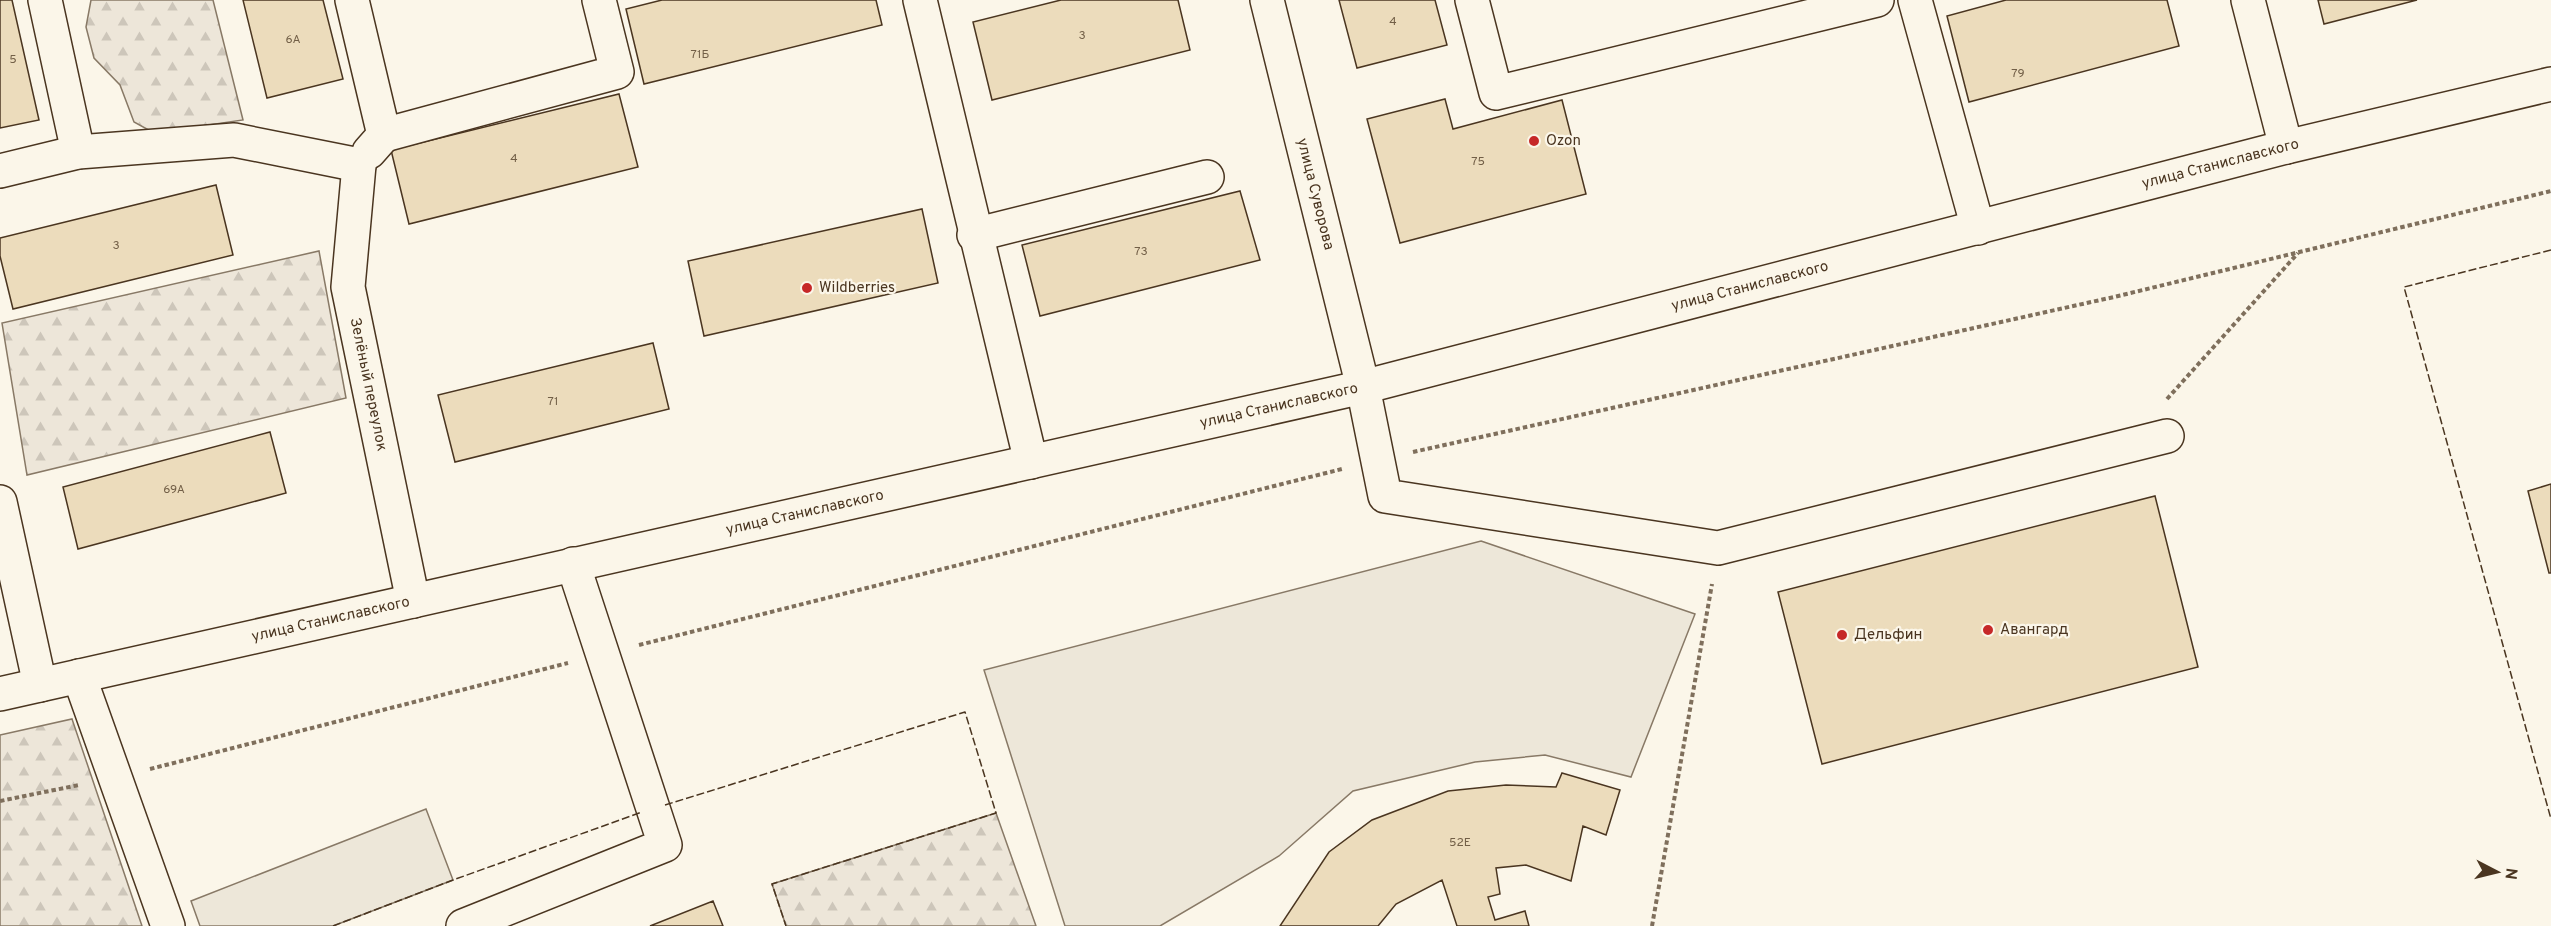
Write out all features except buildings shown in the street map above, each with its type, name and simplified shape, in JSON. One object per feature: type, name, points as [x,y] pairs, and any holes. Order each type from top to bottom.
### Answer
[{"type":"main road","points":[[45,0],[78,152]]},
{"type":"main road","points":[[352,0],[384,135]]},
{"type":"main road","points":[[0,171],[78,152],[234,140],[358,165],[384,135],[617,72],[599,0]]},
{"type":"main road","points":[[920,0],[1031,462]]},
{"type":"main road","name":"улица Суворова","points":[[1267,0],[1363,387],[1385,496],[1718,548]]},
{"type":"main road","points":[[1472,0],[1496,93],[1877,0]]},
{"type":"main road","points":[[1915,0],[1978,228]]},
{"type":"main road","points":[[2248,0],[2286,147]]},
{"type":"main road","name":"улица Станиславского","points":[[0,694],[1363,387],[2286,147],[2551,84]]},
{"type":"main road","name":"Зелёный переулок","points":[[358,165],[348,287],[413,601]]},
{"type":"main road","points":[[975,235],[1207,177]]},
{"type":"main road","points":[[1718,548],[2167,436]]},
{"type":"main road","points":[[0,502],[40,685]]},
{"type":"main road","points":[[463,926],[665,845],[573,564]]},
{"type":"main road","points":[[79,676],[168,926]]},
{"type":"path","points":[[0,801],[116,778],[1377,460],[2102,299],[2551,191]]},
{"type":"path","points":[[2164,402],[2299,252]]},
{"type":"path","points":[[1652,926],[1718,548]]},
{"type":"green space","points":[[91,0],[213,0],[243,120],[154,133],[134,122],[120,85],[94,58],[86,27]]},
{"type":"green space","points":[[319,251],[346,398],[27,475],[2,323]]},
{"type":"green space","points":[[72,719],[142,926],[0,926],[0,735]]},
{"type":"green space","points":[[996,813],[1036,926],[786,926],[772,884]]},
{"type":"shaded area","points":[[1481,541],[1695,614],[1631,777],[1545,755],[1475,762],[1353,791],[1279,856],[1160,926],[1065,926],[984,670]]},
{"type":"shaded area","points":[[426,809],[453,880],[333,926],[200,926],[191,901]]},
{"type":"fence","points":[[2551,250],[2404,287],[2551,819]]},
{"type":"fence","points":[[665,805],[965,712],[996,813],[772,884],[786,926]]},
{"type":"fence","points":[[333,926],[642,812]]},
{"type":"place","name":"Ozon","points":[[1534,141]]},
{"type":"place","name":"Wildberries","points":[[807,288]]},
{"type":"place","name":"Авангард","points":[[1988,630]]},
{"type":"place","name":"Дельфин","points":[[1842,635]]}]
